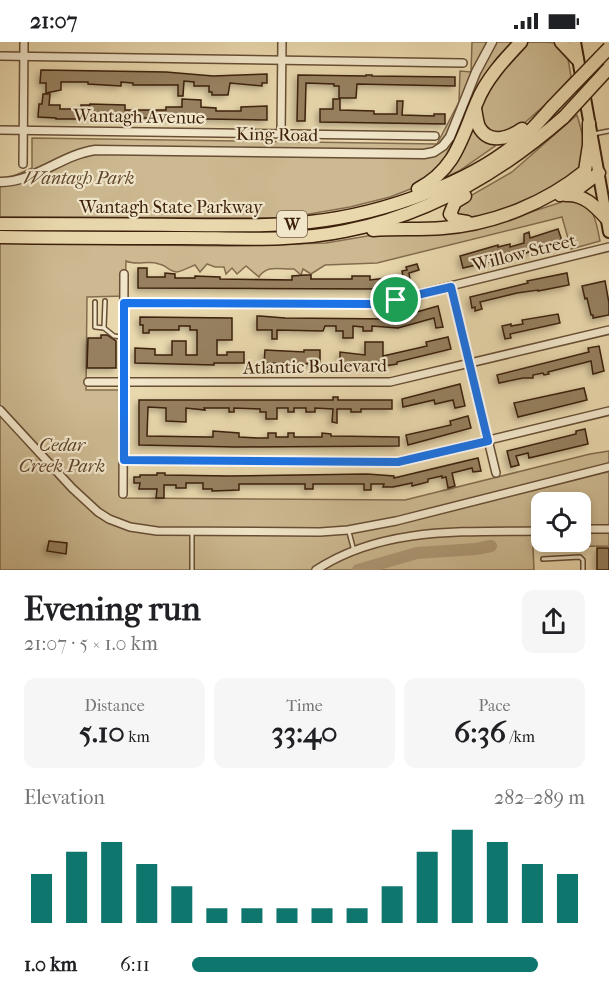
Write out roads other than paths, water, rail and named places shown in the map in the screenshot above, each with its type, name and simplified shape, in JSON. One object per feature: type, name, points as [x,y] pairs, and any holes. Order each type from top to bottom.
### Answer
[{"type":"highway","points":[[341,218],[430,183],[452,161],[485,87],[500,64],[521,42]]},
{"type":"highway","points":[[561,42],[577,59]]},
{"type":"highway","name":"Wantagh State Parkway","points":[[0,224],[270,225],[341,218],[408,200],[443,186],[504,151],[529,132],[609,48]]},
{"type":"highway","name":"Wantagh State Parkway","points":[[0,237],[270,239],[345,231],[382,222],[448,197],[480,181],[526,149],[564,117],[609,68]]},
{"type":"highway","points":[[475,108],[480,128],[486,135],[494,139],[504,139],[552,107]]},
{"type":"highway","points":[[535,202],[561,189],[585,171],[590,129]]},
{"type":"highway","points":[[474,223],[460,222],[452,218],[450,209],[455,202],[526,149]]},
{"type":"highway","points":[[345,231],[441,228],[474,223],[579,188],[599,173]]},
{"type":"highway","points":[[558,196],[573,195],[585,199],[608,219]]},
{"type":"main road","points":[[575,42],[609,232]]},
{"type":"street","points":[[23,164],[24,42]]},
{"type":"street","points":[[281,134],[282,42]]},
{"type":"street","name":"King Road","points":[[0,182],[24,179],[82,152],[95,150],[424,154],[435,152],[450,137],[476,72],[492,42]]},
{"type":"street","points":[[0,56],[463,63]]},
{"type":"street","name":"Wantagh Avenue","points":[[0,130],[435,136]]},
{"type":"street","name":"Willow Street","points":[[124,303],[378,304],[609,248]]},
{"type":"street","points":[[123,494],[124,274]]},
{"type":"street","points":[[451,287],[496,473]]},
{"type":"street","name":"Atlantic Boulevard","points":[[88,382],[390,382],[609,330]]},
{"type":"street","points":[[0,410],[82,499],[109,519],[142,530],[192,532],[348,530],[396,521],[609,467]]},
{"type":"street","points":[[124,460],[398,462],[609,411]]},
{"type":"street","points":[[591,529],[609,529]]},
{"type":"street","points":[[316,570],[354,551],[387,540],[417,534],[531,531]]},
{"type":"lane","points":[[590,129],[609,131]]},
{"type":"lane","points":[[104,328],[105,301]]},
{"type":"lane","points":[[95,302],[95,327],[104,328],[114,336],[124,337]]},
{"type":"lane","points":[[348,530],[354,551]]},
{"type":"lane","points":[[192,532],[192,570]]},
{"type":"lane","points":[[543,559],[580,557],[583,560],[583,570]]},
{"type":"waterway","points":[[358,570],[417,553],[491,546]]},
{"type":"park label","name":"Wantagh Park","points":[[79,178]]},
{"type":"park label","name":"Cedar Creek Park","points":[[62,455]]}]
